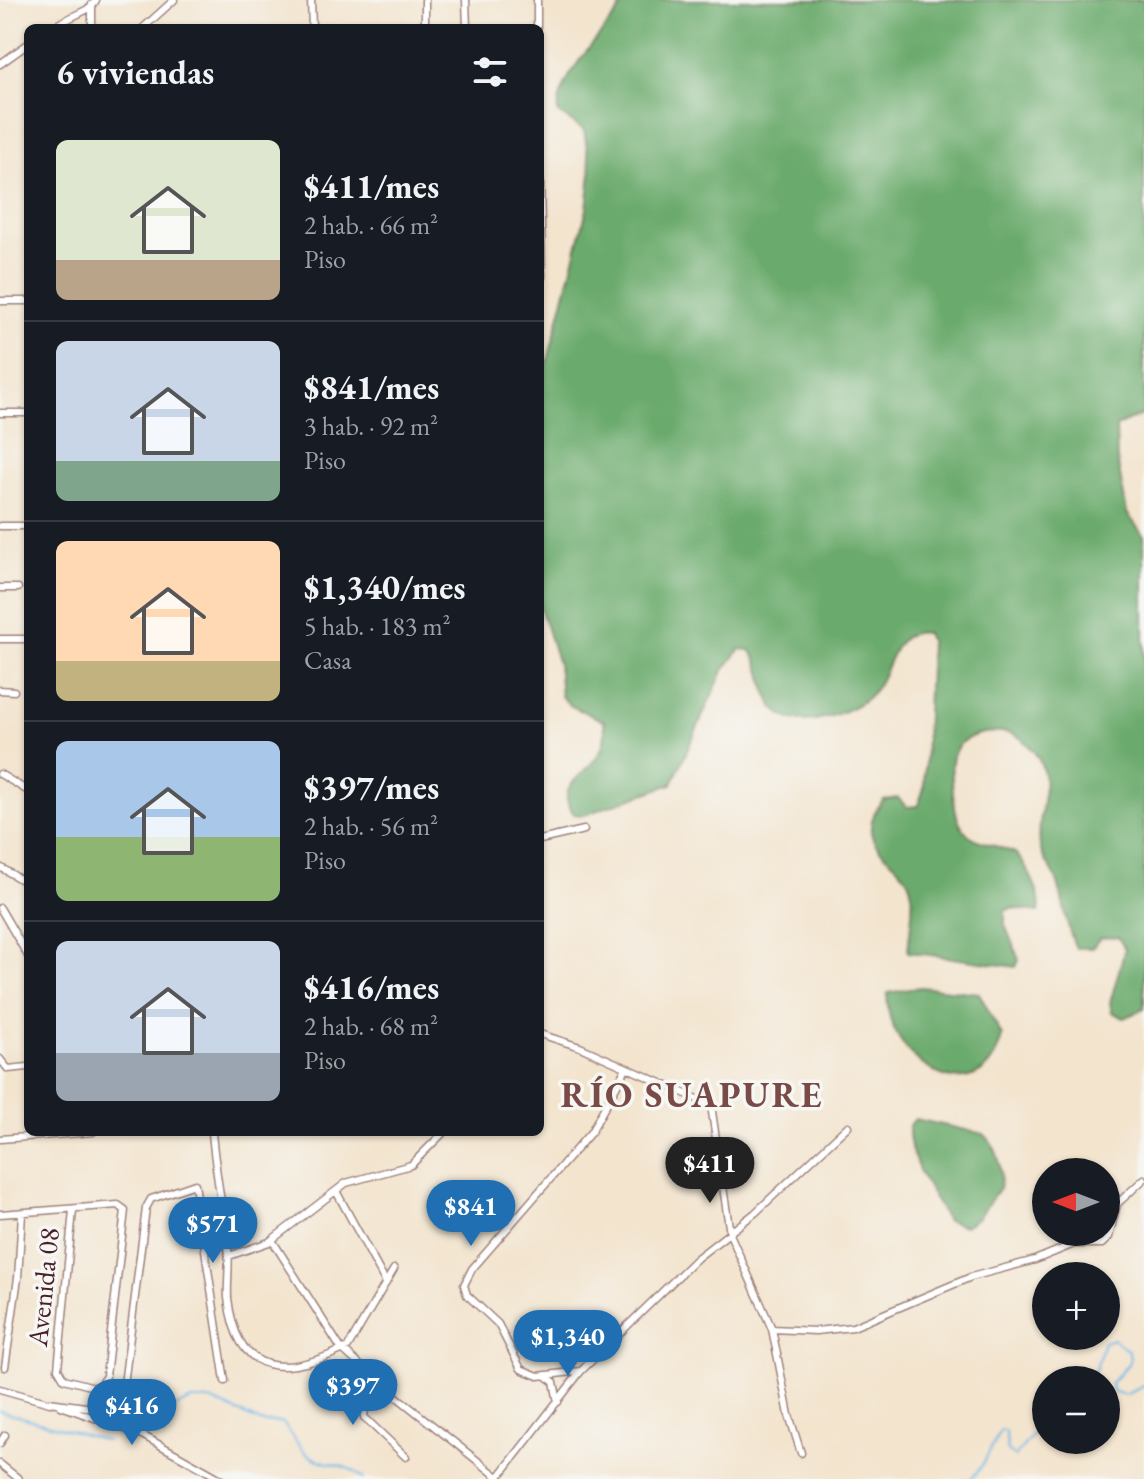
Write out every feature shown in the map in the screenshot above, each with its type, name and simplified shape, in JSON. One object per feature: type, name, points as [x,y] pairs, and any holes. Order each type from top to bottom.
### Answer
[{"type":"street","points":[[147,24],[174,0]]},
{"type":"street","points":[[311,0],[312,24]]},
{"type":"street","points":[[425,0],[425,24]]},
{"type":"street","points":[[466,0],[467,24]]},
{"type":"street","points":[[537,0],[537,24]]},
{"type":"street","points":[[57,24],[93,2]]},
{"type":"street","points":[[92,24],[93,2]]},
{"type":"street","points":[[0,64],[24,47]]},
{"type":"street","points":[[0,301],[24,301]]},
{"type":"street","points":[[0,413],[24,413]]},
{"type":"street","points":[[0,526],[24,526]]},
{"type":"street","points":[[0,588],[18,588]]},
{"type":"street","points":[[0,639],[24,639]]},
{"type":"street","points":[[0,690],[14,691]]},
{"type":"street","points":[[0,774],[24,789]]},
{"type":"street","points":[[544,839],[584,830]]},
{"type":"street","points":[[0,867],[24,882]]},
{"type":"street","points":[[0,908],[24,949]]},
{"type":"street","points":[[544,1035],[580,1047],[625,1070],[711,1105],[729,1229],[772,1329],[789,1415],[801,1453]]},
{"type":"street","points":[[0,1059],[8,1069],[24,1067]]},
{"type":"street","points":[[558,1402],[554,1382],[521,1369],[498,1324],[467,1295],[465,1280],[591,1132],[625,1070]]},
{"type":"street","points":[[272,1240],[343,1349],[383,1386],[498,1478],[581,1371],[729,1229],[755,1213],[848,1126]]},
{"type":"street","points":[[0,1139],[40,1136]]},
{"type":"street","points":[[213,1136],[229,1256],[232,1319],[241,1343],[254,1356],[269,1366],[287,1368],[343,1349],[359,1333],[394,1269]]},
{"type":"street","points":[[229,1256],[272,1240],[355,1179],[411,1165],[440,1136]]},
{"type":"street","points":[[772,1329],[816,1331],[853,1327],[971,1277],[1035,1260],[1074,1244],[1102,1244],[1109,1237],[1117,1204],[1144,1179]]},
{"type":"street","points":[[49,1402],[115,1411],[121,1409],[146,1208],[151,1199],[192,1184],[197,1185],[225,1381]]},
{"type":"street","points":[[336,1191],[386,1283]]},
{"type":"street","name":"Avenida 08","points":[[118,1205],[125,1210],[106,1376],[98,1388],[64,1379],[58,1369],[73,1210],[118,1205]]},
{"type":"street","points":[[0,1214],[73,1210]]},
{"type":"street","points":[[5,1367],[16,1293],[22,1214]]},
{"type":"street","points":[[544,1376],[581,1371]]},
{"type":"street","points":[[383,1386],[365,1408],[364,1417],[406,1457]]},
{"type":"street","points":[[0,1389],[49,1402],[142,1435],[221,1479]]},
{"type":"street","points":[[0,1443],[5,1435]]},
{"type":"street","points":[[0,1464],[19,1479]]},
{"type":"green space","points":[[624,0],[1144,0],[1144,414],[1116,426],[1117,459],[1127,513],[1144,536],[1144,1009],[1124,1018],[1112,1012],[1110,1003],[1125,949],[1118,937],[1100,938],[1092,948],[1076,948],[1056,878],[1040,846],[1044,792],[1042,767],[1026,743],[1006,732],[972,736],[959,745],[953,755],[952,774],[955,809],[964,830],[979,841],[1015,853],[1036,889],[1039,912],[1011,908],[1005,911],[1005,925],[1019,960],[1016,967],[908,952],[911,889],[906,877],[880,850],[871,829],[873,816],[883,800],[898,798],[907,807],[918,806],[924,788],[930,642],[926,633],[905,637],[893,653],[879,683],[865,699],[843,712],[816,720],[792,719],[775,709],[755,657],[750,650],[740,649],[722,673],[672,784],[584,815],[574,814],[567,801],[573,782],[599,753],[604,739],[604,721],[571,706],[561,696],[558,664],[544,620],[544,376],[587,209],[591,173],[584,130],[558,113],[560,99],[572,72]]},
{"type":"green space","points":[[920,987],[979,993],[1002,1036],[990,1062],[974,1076],[954,1078],[934,1072],[915,1058],[899,1039],[890,1017],[888,993]]},
{"type":"green space","points":[[915,1119],[984,1134],[996,1152],[1000,1166],[1000,1188],[977,1218],[965,1226],[947,1221],[916,1163],[909,1138],[909,1126]]},
{"type":"waterway","points":[[1097,1366],[1104,1342],[1114,1339],[1129,1352],[1130,1362],[1120,1373]]},
{"type":"waterway","points":[[1120,1393],[1125,1395],[1144,1386]]},
{"type":"waterway","points":[[153,1417],[192,1400],[210,1400],[263,1423],[282,1422],[313,1458],[350,1469],[364,1479]]},
{"type":"waterway","points":[[0,1411],[106,1441]]},
{"type":"waterway","points":[[970,1479],[1001,1430],[1006,1432],[1007,1451],[1015,1457],[1032,1435]]},
{"type":"district","name":"RÍO SUAPURE","points":[[692,1094]]}]
